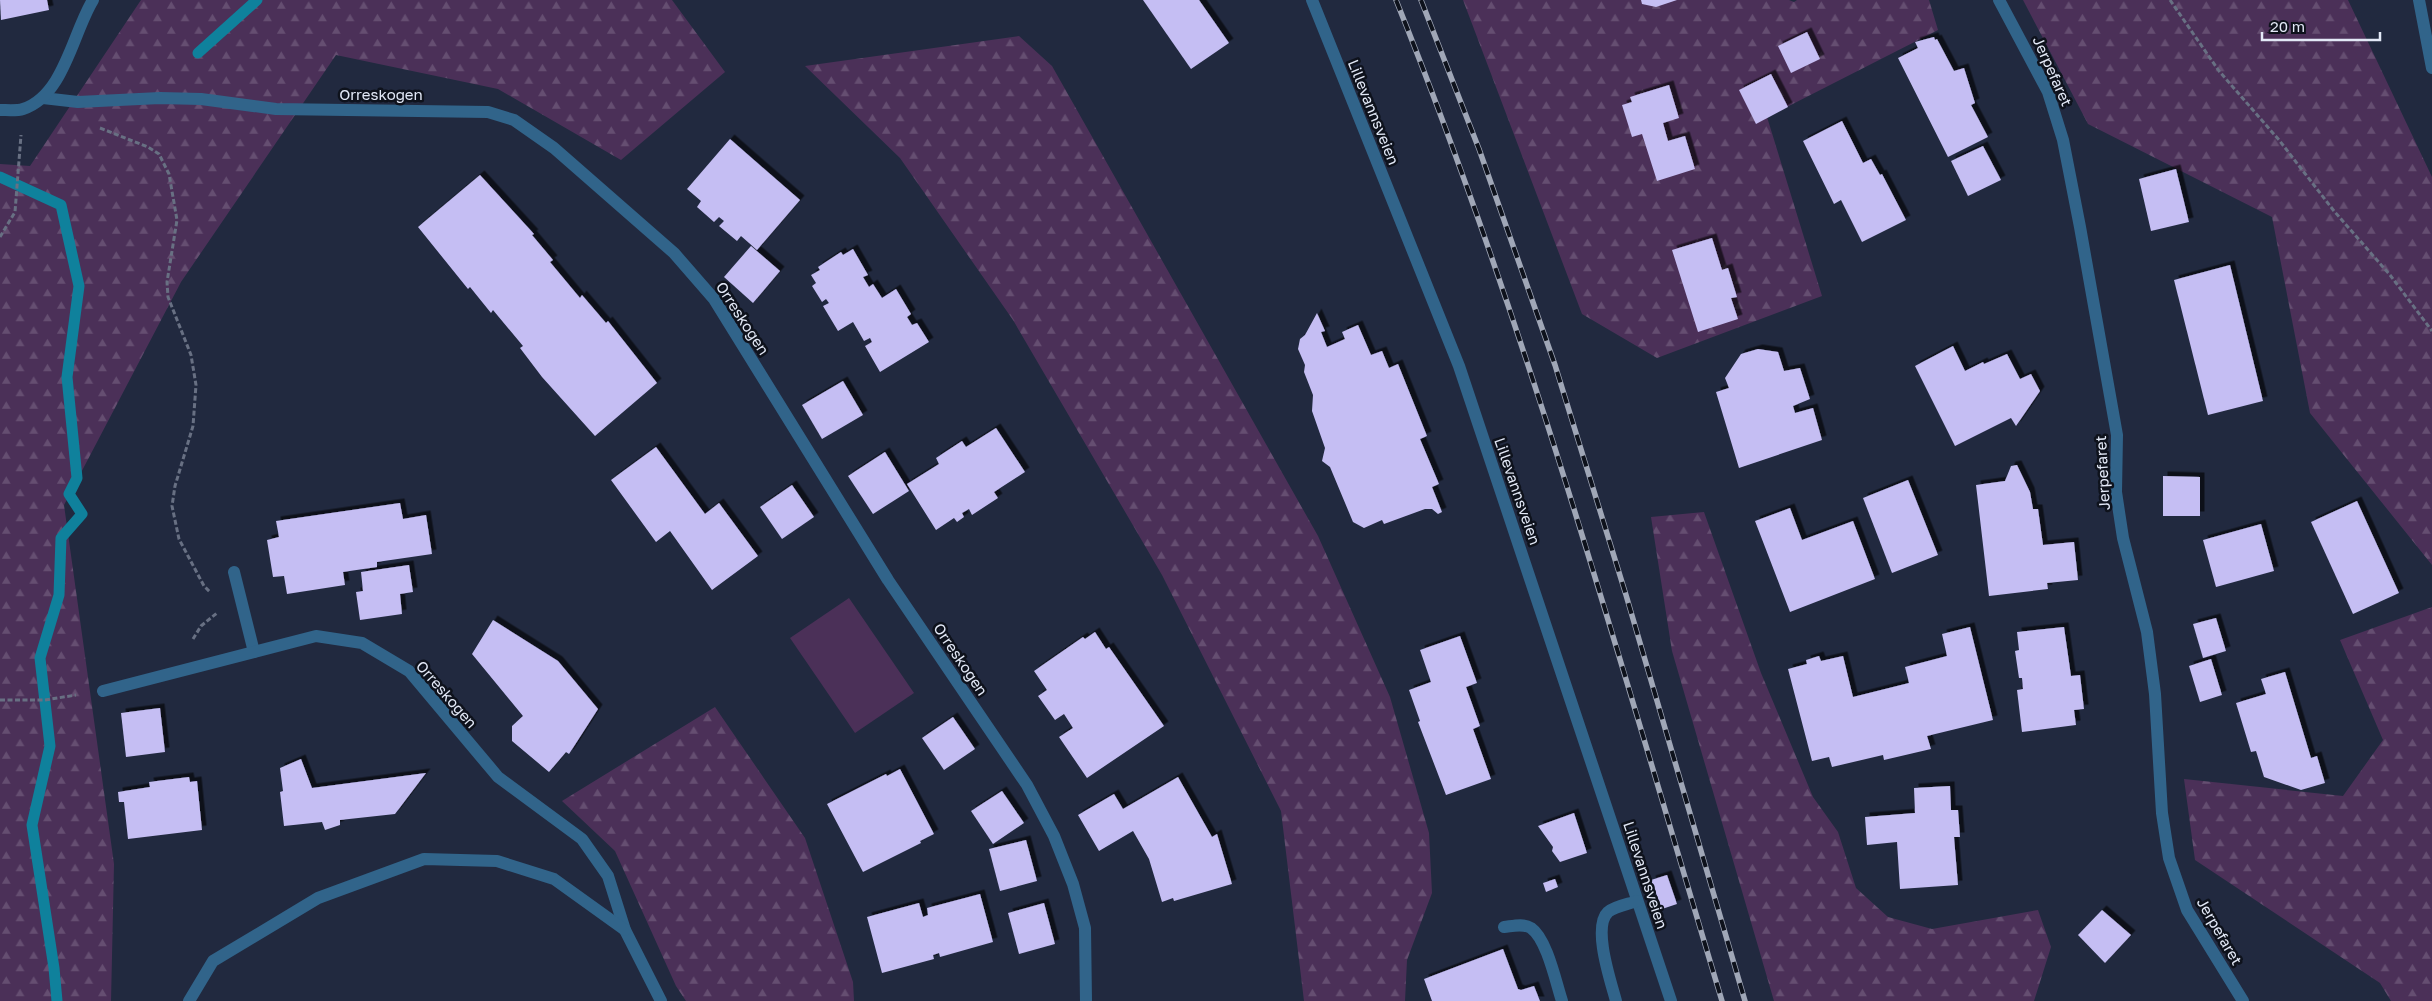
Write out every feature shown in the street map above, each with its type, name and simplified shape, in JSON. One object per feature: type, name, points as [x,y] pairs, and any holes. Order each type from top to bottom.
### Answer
[{"type":"street","points":[[0,110],[22,110],[43,98],[64,64],[93,0]]},
{"type":"street","name":"Lillevannsveien","points":[[1312,0],[1459,366],[1670,1001]]},
{"type":"street","name":"Jerpefaret","points":[[1999,0],[2048,92],[2063,140],[2117,435],[2116,492],[2119,510],[2147,632],[2155,694],[2162,813],[2169,858],[2187,910],[2243,1001]]},
{"type":"street","points":[[2419,0],[2432,68]]},
{"type":"street","name":"Orreskogen","points":[[43,98],[78,102],[160,98],[201,99],[276,109],[488,112],[514,120],[546,143],[624,208],[674,253],[714,299],[888,580],[1027,785],[1054,836],[1073,884],[1085,928],[1086,1001]]},
{"type":"street","points":[[234,572],[254,652]]},
{"type":"street","name":"Orreskogen","points":[[102,691],[316,636],[362,643],[409,672],[498,778],[582,839],[608,876],[625,930],[661,1001]]},
{"type":"street","name":"Orreskogen","points":[[189,1001],[213,961],[318,898],[424,859],[497,861],[554,879],[625,930]]},
{"type":"street","points":[[1616,1001],[1603,945],[1603,920],[1607,913],[1614,908],[1638,901]]},
{"type":"street","points":[[1504,927],[1521,925],[1530,928],[1540,937],[1562,1001]]},
{"type":"path","points":[[2170,0],[2219,70],[2279,140],[2334,211],[2390,275],[2432,331]]},
{"type":"path","points":[[78,102],[101,130],[159,154],[169,174],[177,220],[167,282],[168,298],[192,355],[196,385],[193,426],[175,486],[172,506],[179,539],[204,586],[224,607]]},
{"type":"path","points":[[0,237],[15,212],[22,110]]},
{"type":"path","points":[[191,668],[189,646],[201,626],[224,607],[241,602]]},
{"type":"path","points":[[0,700],[45,700],[102,691]]},
{"type":"green space","points":[[141,0],[672,0],[725,72],[621,160],[498,89],[336,55],[181,282],[64,505],[114,864],[111,1001],[0,1001],[0,164],[30,166]]},
{"type":"green space","points":[[1463,0],[1789,0],[1794,2],[1797,0],[1929,0],[1938,30],[1767,117],[1822,296],[1657,358],[1582,314]]},
{"type":"green space","points":[[2023,0],[2348,0],[2432,177],[2432,565],[2310,413],[2272,217],[2088,124]]},
{"type":"green space","points":[[1019,36],[1052,66],[1318,536],[1390,697],[1429,833],[1432,893],[1407,960],[1405,1001],[1304,1001],[1281,811],[1162,575],[1013,320],[900,158],[805,66]]},
{"type":"green space","points":[[1704,512],[1761,673],[1813,797],[1838,832],[1856,888],[1888,917],[1932,929],[2038,910],[2051,947],[2034,1001],[1774,1001],[1672,651],[1651,517]]},
{"type":"green space","points":[[849,598],[914,693],[855,733],[790,638]]},
{"type":"green space","points":[[2432,607],[2432,1001],[2391,1001],[2380,983],[2195,860],[2184,779],[2343,796],[2383,740],[2340,640]]},
{"type":"green space","points":[[715,707],[805,838],[853,982],[854,1001],[686,1001],[676,986],[615,851],[562,801]]},
{"type":"building","points":[[0,0],[47,0],[49,10],[1,20]]},
{"type":"building","points":[[1143,0],[1199,0],[1229,43],[1191,69]]},
{"type":"building","points":[[1641,0],[1677,0],[1656,7],[1642,4]]},
{"type":"building","points":[[1807,32],[1820,59],[1791,73],[1778,46]]},
{"type":"building","points":[[1934,37],[1935,40],[1937,39],[1954,71],[1964,68],[1975,103],[1971,105],[1988,137],[1948,157],[1898,58],[1918,48],[1915,42]]},
{"type":"building","points":[[1771,74],[1788,107],[1756,124],[1739,90]]},
{"type":"building","points":[[1669,85],[1679,118],[1663,123],[1668,141],[1685,136],[1695,169],[1657,181],[1642,134],[1632,137],[1622,105],[1632,102],[1630,97]]},
{"type":"building","points":[[1842,121],[1863,163],[1871,159],[1880,175],[1882,174],[1906,220],[1862,242],[1841,200],[1834,204],[1803,141]]},
{"type":"building","points":[[730,139],[800,200],[757,250],[741,236],[737,241],[719,226],[724,221],[719,217],[714,222],[697,207],[701,201],[687,189]]},
{"type":"building","points":[[1983,146],[2001,180],[1968,196],[1951,161]]},
{"type":"building","points":[[2176,169],[2189,222],[2151,231],[2139,179]]},
{"type":"building","points":[[480,175],[534,234],[532,235],[553,260],[550,262],[580,298],[582,295],[606,323],[608,321],[657,383],[595,436],[542,377],[520,348],[523,346],[493,310],[491,313],[470,287],[468,289],[418,227]]},
{"type":"building","points":[[1712,238],[1722,270],[1728,268],[1737,297],[1731,298],[1738,319],[1698,332],[1672,250]]},
{"type":"building","points":[[751,246],[780,271],[753,303],[724,277]]},
{"type":"building","points":[[853,249],[868,275],[863,277],[869,287],[873,284],[882,298],[896,289],[911,314],[907,317],[912,325],[917,323],[929,342],[880,372],[865,346],[872,342],[870,338],[864,341],[853,322],[838,331],[823,306],[829,303],[826,299],[822,302],[812,286],[816,283],[811,275],[820,270],[818,267],[841,252],[843,255]]},
{"type":"building","points":[[2230,265],[2263,401],[2208,415],[2174,280]]},
{"type":"building","points":[[1317,313],[1325,331],[1321,332],[1327,347],[1345,339],[1342,332],[1358,325],[1371,355],[1382,351],[1389,368],[1398,364],[1427,436],[1420,439],[1439,484],[1432,487],[1442,512],[1438,514],[1432,509],[1425,509],[1384,524],[1382,520],[1364,528],[1353,522],[1330,467],[1322,461],[1325,448],[1312,411],[1313,395],[1304,372],[1305,365],[1298,349],[1300,339],[1305,335]]},
{"type":"building","points":[[1953,346],[1965,371],[1983,362],[1984,364],[2007,354],[2020,379],[2031,374],[2040,391],[2016,426],[2011,418],[1955,446],[1915,366]]},
{"type":"building","points":[[1758,349],[1778,352],[1784,371],[1800,368],[1810,399],[1793,406],[1795,413],[1813,408],[1822,440],[1739,468],[1716,392],[1729,388],[1725,378],[1741,354]]},
{"type":"building","points":[[843,381],[863,415],[822,439],[802,405]]},
{"type":"building","points":[[996,428],[1025,472],[994,492],[998,498],[972,515],[969,509],[962,513],[964,517],[957,522],[954,518],[936,530],[907,484],[939,464],[936,458],[962,441],[966,447]]},
{"type":"building","points":[[656,447],[705,514],[719,503],[758,556],[712,590],[670,531],[656,542],[611,480]]},
{"type":"building","points":[[885,452],[909,491],[873,514],[848,476]]},
{"type":"building","points":[[2017,465],[2030,492],[2033,509],[2038,509],[2043,545],[2074,542],[2078,580],[2047,583],[2048,589],[1989,596],[1976,485],[2005,481],[2011,466]]},
{"type":"building","points":[[2163,476],[2200,477],[2200,516],[2163,516]]},
{"type":"building","points":[[1908,480],[1938,555],[1892,573],[1863,498]]},
{"type":"building","points":[[792,485],[814,517],[782,539],[760,507]]},
{"type":"building","points":[[2357,501],[2399,593],[2353,614],[2311,522]]},
{"type":"building","points":[[400,503],[403,519],[426,515],[432,554],[377,562],[377,567],[343,572],[345,585],[287,594],[284,576],[273,577],[267,540],[279,537],[276,521]]},
{"type":"building","points":[[1790,508],[1802,540],[1853,521],[1875,579],[1790,612],[1755,521]]},
{"type":"building","points":[[2261,524],[2274,571],[2216,587],[2203,540]]},
{"type":"building","points":[[409,565],[413,592],[400,594],[402,614],[360,620],[356,592],[363,591],[361,572]]},
{"type":"building","points":[[2216,618],[2226,651],[2203,658],[2193,624]]},
{"type":"building","points":[[493,620],[558,661],[598,709],[569,754],[566,752],[549,772],[512,741],[512,726],[523,716],[472,654]]},
{"type":"building","points":[[1970,627],[1993,720],[1927,736],[1931,749],[1884,760],[1883,755],[1832,767],[1829,757],[1812,761],[1788,669],[1807,664],[1806,660],[1819,656],[1821,661],[1843,656],[1853,697],[1909,683],[1905,667],[1947,656],[1942,634]]},
{"type":"building","points":[[2064,627],[2071,676],[2080,675],[2084,709],[2074,710],[2076,725],[2022,732],[2017,690],[2023,689],[2022,678],[2019,678],[2015,651],[2019,650],[2017,632]]},
{"type":"building","points":[[1095,632],[1106,649],[1109,647],[1164,726],[1087,778],[1059,737],[1073,728],[1064,714],[1055,720],[1038,696],[1047,690],[1034,671],[1083,637],[1085,639]]},
{"type":"building","points":[[1460,636],[1477,683],[1466,687],[1480,726],[1473,729],[1491,779],[1446,795],[1418,722],[1420,721],[1409,690],[1431,682],[1420,650]]},
{"type":"building","points":[[2211,659],[2222,695],[2200,702],[2189,666]]},
{"type":"building","points":[[2285,672],[2311,758],[2317,756],[2325,783],[2301,790],[2264,777],[2256,751],[2251,752],[2236,703],[2266,694],[2261,679]]},
{"type":"building","points":[[160,708],[165,752],[126,757],[121,713]]},
{"type":"building","points":[[953,717],[975,749],[944,770],[922,738]]},
{"type":"building","points":[[301,759],[312,788],[426,773],[395,814],[340,820],[340,825],[325,830],[322,822],[284,826],[280,792],[283,791],[280,768]]},
{"type":"building","points":[[900,769],[934,834],[920,841],[921,843],[863,872],[827,804],[886,774],[887,776]]},
{"type":"building","points":[[189,777],[190,782],[197,781],[202,830],[128,839],[124,802],[119,802],[118,792],[150,787],[149,782]]},
{"type":"building","points":[[1178,777],[1212,837],[1217,834],[1232,884],[1174,901],[1173,898],[1162,902],[1149,859],[1133,831],[1099,851],[1078,815],[1114,794],[1123,809]]},
{"type":"building","points":[[1950,786],[1951,810],[1958,810],[1960,837],[1954,837],[1958,885],[1900,889],[1897,842],[1867,845],[1865,817],[1915,813],[1914,788]]},
{"type":"building","points":[[1002,791],[1024,823],[993,844],[971,811]]},
{"type":"building","points":[[1574,813],[1587,853],[1560,862],[1552,851],[1553,847],[1538,826]]},
{"type":"building","points":[[1026,840],[1037,881],[1000,891],[989,849]]},
{"type":"building","points":[[1667,875],[1677,904],[1662,909],[1651,880]]},
{"type":"building","points":[[1555,879],[1558,887],[1546,892],[1543,883]]},
{"type":"building","points":[[980,894],[993,942],[940,957],[939,953],[933,955],[934,959],[882,973],[867,917],[919,903],[923,917],[928,915],[927,908]]},
{"type":"building","points":[[1044,903],[1055,944],[1019,954],[1008,913]]},
{"type":"building","points":[[2102,910],[2131,935],[2105,963],[2078,935]]},
{"type":"building","points":[[1503,949],[1518,989],[1521,990],[1534,986],[1540,1001],[1432,1001],[1424,979]]},
{"type":"waterway","points":[[198,53],[257,0]]},
{"type":"waterway","points":[[0,177],[61,205],[79,286],[67,377],[77,478],[69,494],[82,514],[61,538],[59,595],[40,658],[50,746],[32,825],[54,968],[57,1001]]},
{"type":"railway","points":[[1396,0],[1488,247],[1530,371],[1609,623],[1722,1001]]},
{"type":"railway","points":[[1421,0],[1479,149],[1555,365],[1626,595],[1745,1001]]}]
